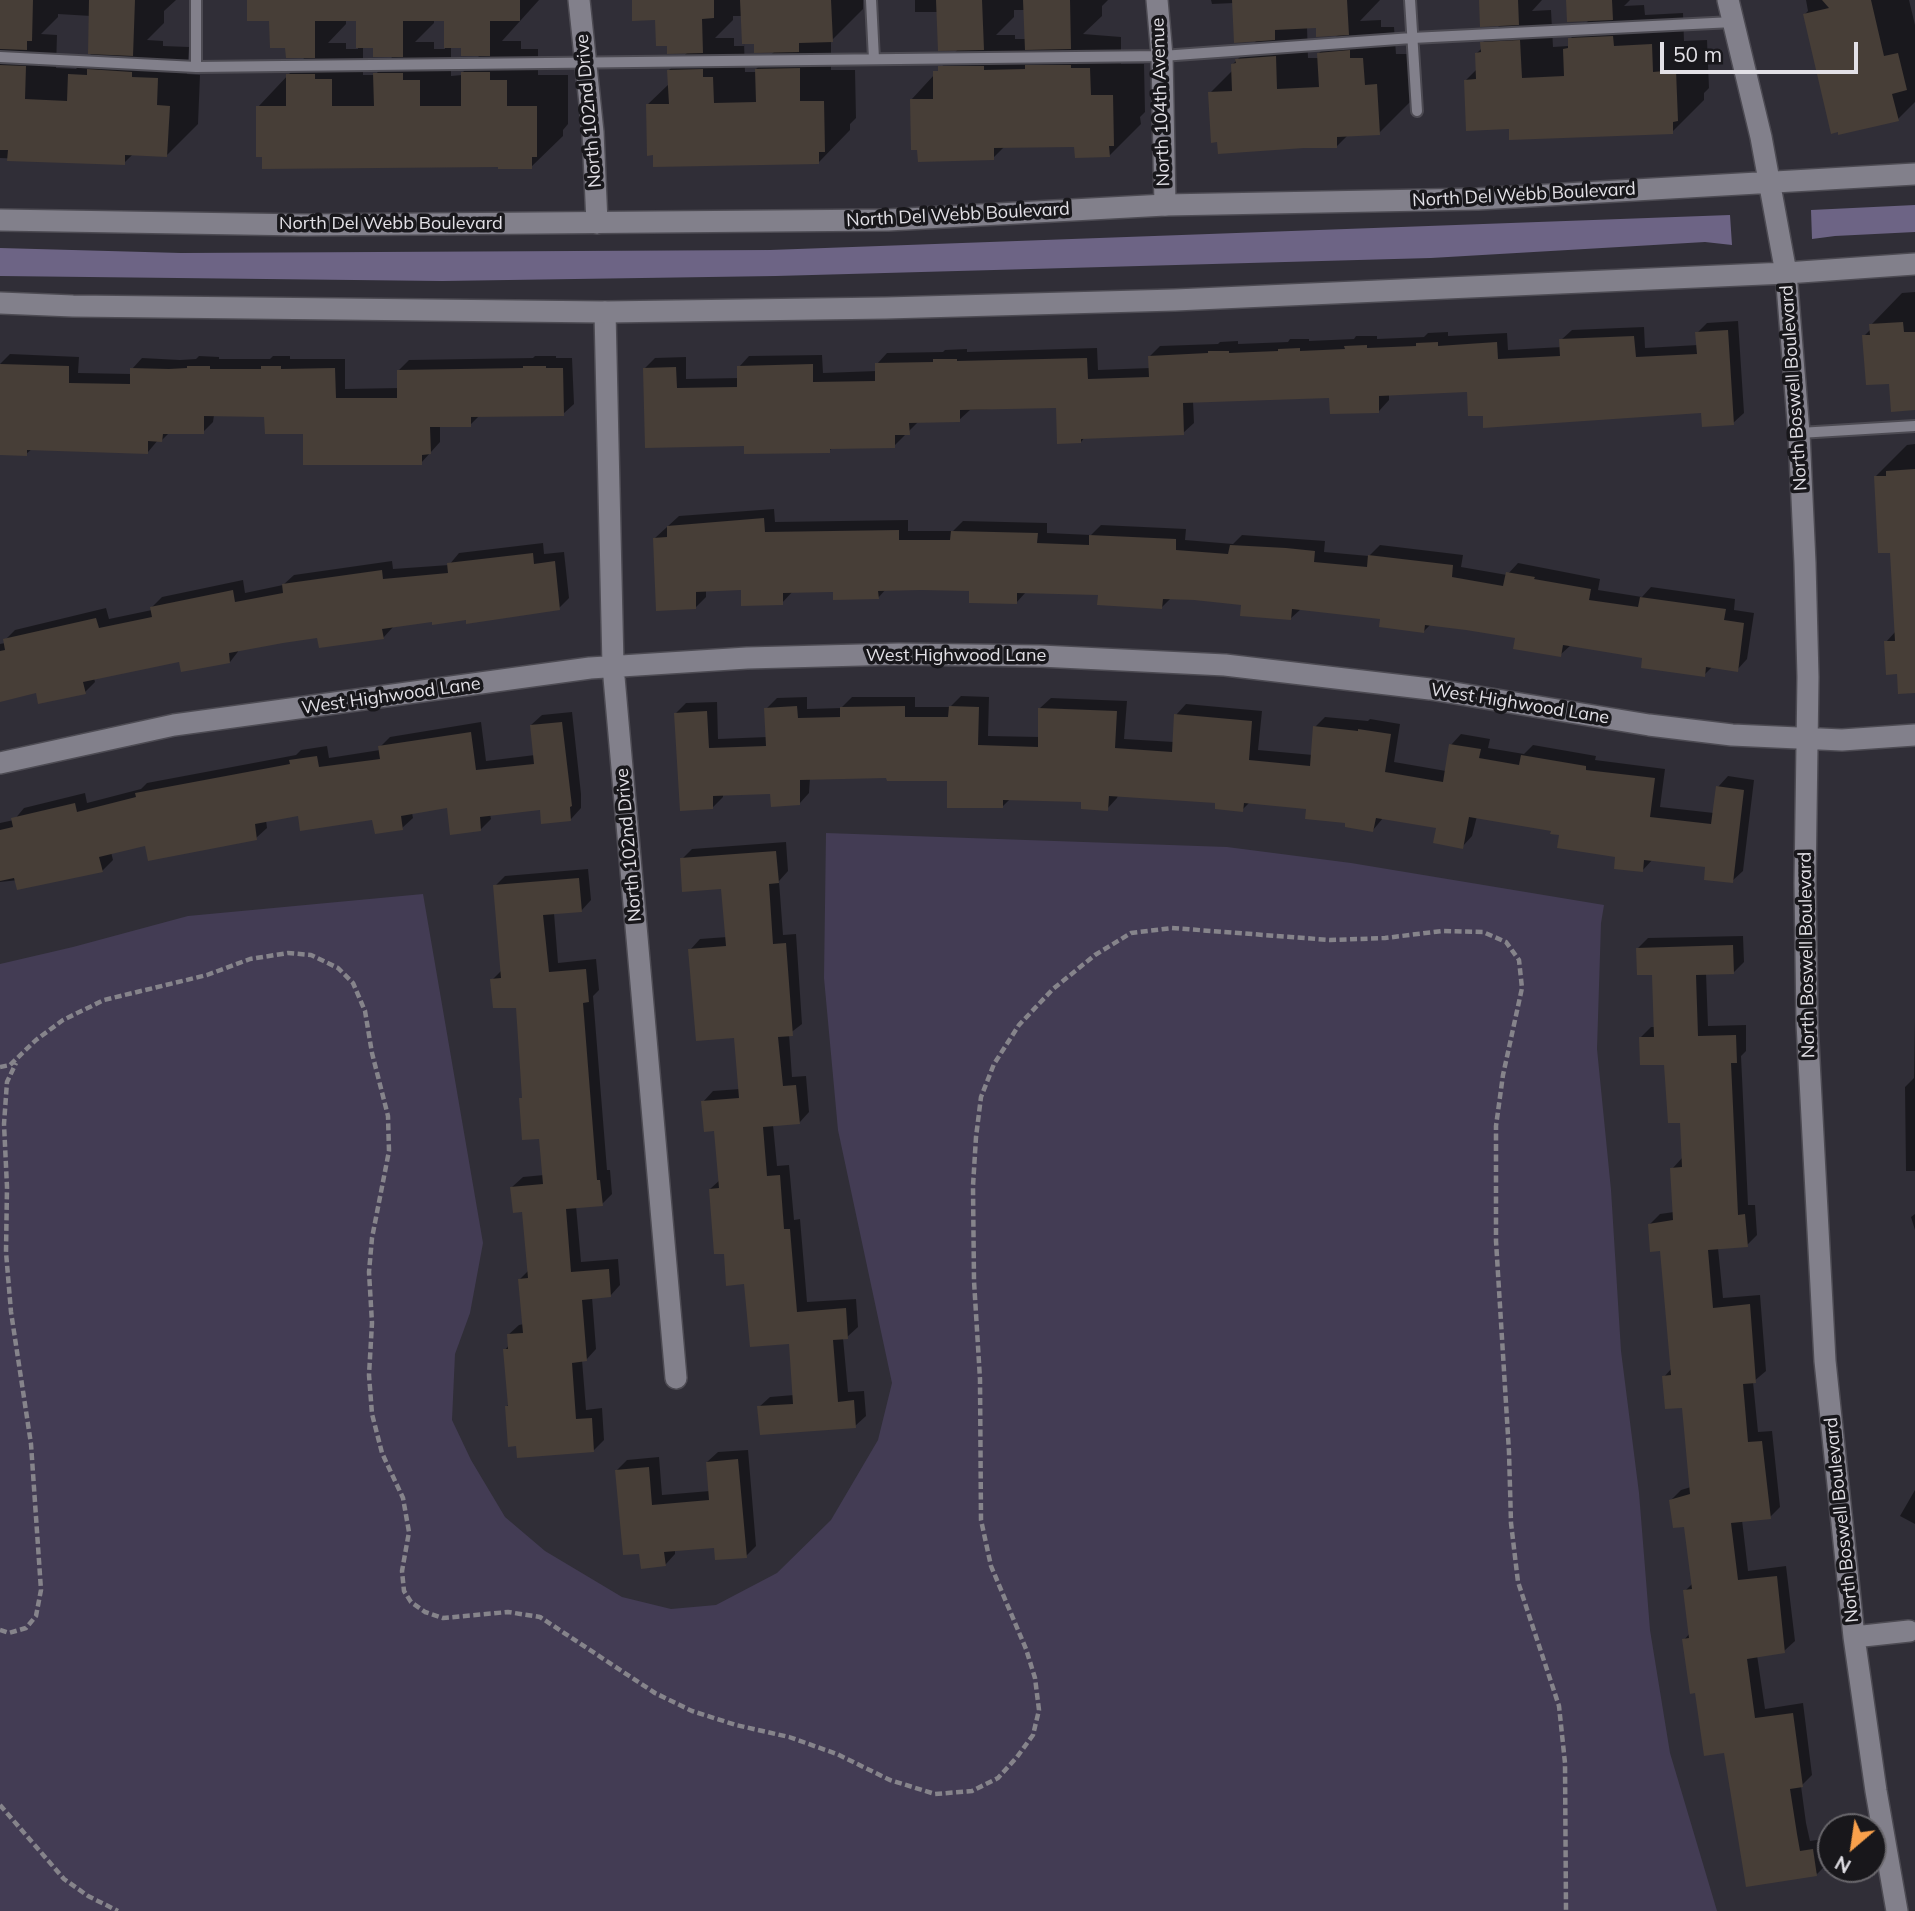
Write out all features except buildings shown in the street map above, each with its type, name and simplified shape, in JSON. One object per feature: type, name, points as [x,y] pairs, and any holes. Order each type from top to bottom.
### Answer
[{"type":"street","name":"North 102nd Drive","points":[[579,0],[593,132],[597,223]]},
{"type":"street","name":"North 104th Avenue","points":[[1157,0],[1162,56],[1165,205]]},
{"type":"street","name":"North Boswell Boulevard","points":[[1728,0],[1786,273],[1799,433],[1808,664],[1807,1023],[1825,1361],[1854,1637],[1876,1791],[1897,1911]]},
{"type":"street","name":"North Del Webb Boulevard","points":[[0,220],[304,225],[888,220],[1165,205],[1478,199],[1915,174]]},
{"type":"street","points":[[0,303],[605,312],[886,308],[1175,300],[1786,273],[1915,264]]},
{"type":"street","name":"North 102nd Drive","points":[[605,312],[613,666],[676,1378]]},
{"type":"street","name":"West Highwood Lane","points":[[0,763],[174,726],[613,666],[747,658],[899,654],[1040,656],[1225,665],[1376,682],[1691,731],[1806,740],[1878,739],[1915,735]]},
{"type":"street","points":[[1854,1637],[1909,1631]]},
{"type":"lane","points":[[196,0],[196,67]]},
{"type":"lane","points":[[871,0],[874,59]]},
{"type":"lane","points":[[1410,0],[1417,111]]},
{"type":"lane","points":[[0,57],[196,67],[1162,56],[1412,38],[1733,22]]},
{"type":"lane","points":[[1799,433],[1915,426]]},
{"type":"path","points":[[0,1067],[10,1065],[63,1020],[104,1000],[207,975],[250,959],[288,953],[311,955],[338,968],[354,983],[365,1011],[372,1053],[388,1116],[389,1151],[370,1260],[372,1323],[369,1375],[372,1414],[382,1453],[403,1498],[408,1532],[402,1571],[404,1591],[411,1602],[425,1612],[443,1618],[508,1612],[540,1617],[655,1693],[692,1711],[736,1725],[789,1737],[837,1754],[890,1780],[935,1794],[972,1791],[998,1778],[1017,1757],[1032,1735],[1039,1710],[1035,1678],[991,1566],[981,1520],[974,1186],[981,1097],[994,1064],[1019,1025],[1053,989],[1095,955],[1131,933],[1172,928],[1330,940],[1470,931],[1483,932],[1506,942],[1519,960],[1522,988],[1508,1050],[1496,1126],[1496,1241],[1511,1522],[1518,1582],[1559,1706],[1565,1763],[1566,1911]]},
{"type":"path","points":[[0,1630],[9,1633],[26,1628],[36,1616],[41,1590],[31,1444],[11,1312],[6,1252],[4,1124],[7,1082],[21,1054]]},
{"type":"path","points":[[0,1805],[64,1879],[88,1896],[118,1911]]},
{"type":"shaded area","points":[[1915,205],[1915,232],[1812,239],[1811,210]]},
{"type":"shaded area","points":[[1730,215],[1732,245],[1705,242],[1431,258],[776,276],[442,281],[0,276],[0,248],[181,253],[770,250]]},
{"type":"shaded area","points":[[826,833],[1227,847],[1351,863],[1604,905],[1601,923],[1597,1049],[1611,1190],[1621,1351],[1639,1493],[1650,1630],[1670,1753],[1717,1911],[0,1911],[0,964],[188,916],[423,894],[483,1243],[470,1313],[455,1354],[452,1420],[471,1460],[505,1517],[545,1551],[622,1597],[671,1609],[716,1605],[777,1573],[831,1520],[878,1440],[892,1383],[838,1130],[824,978]]}]
